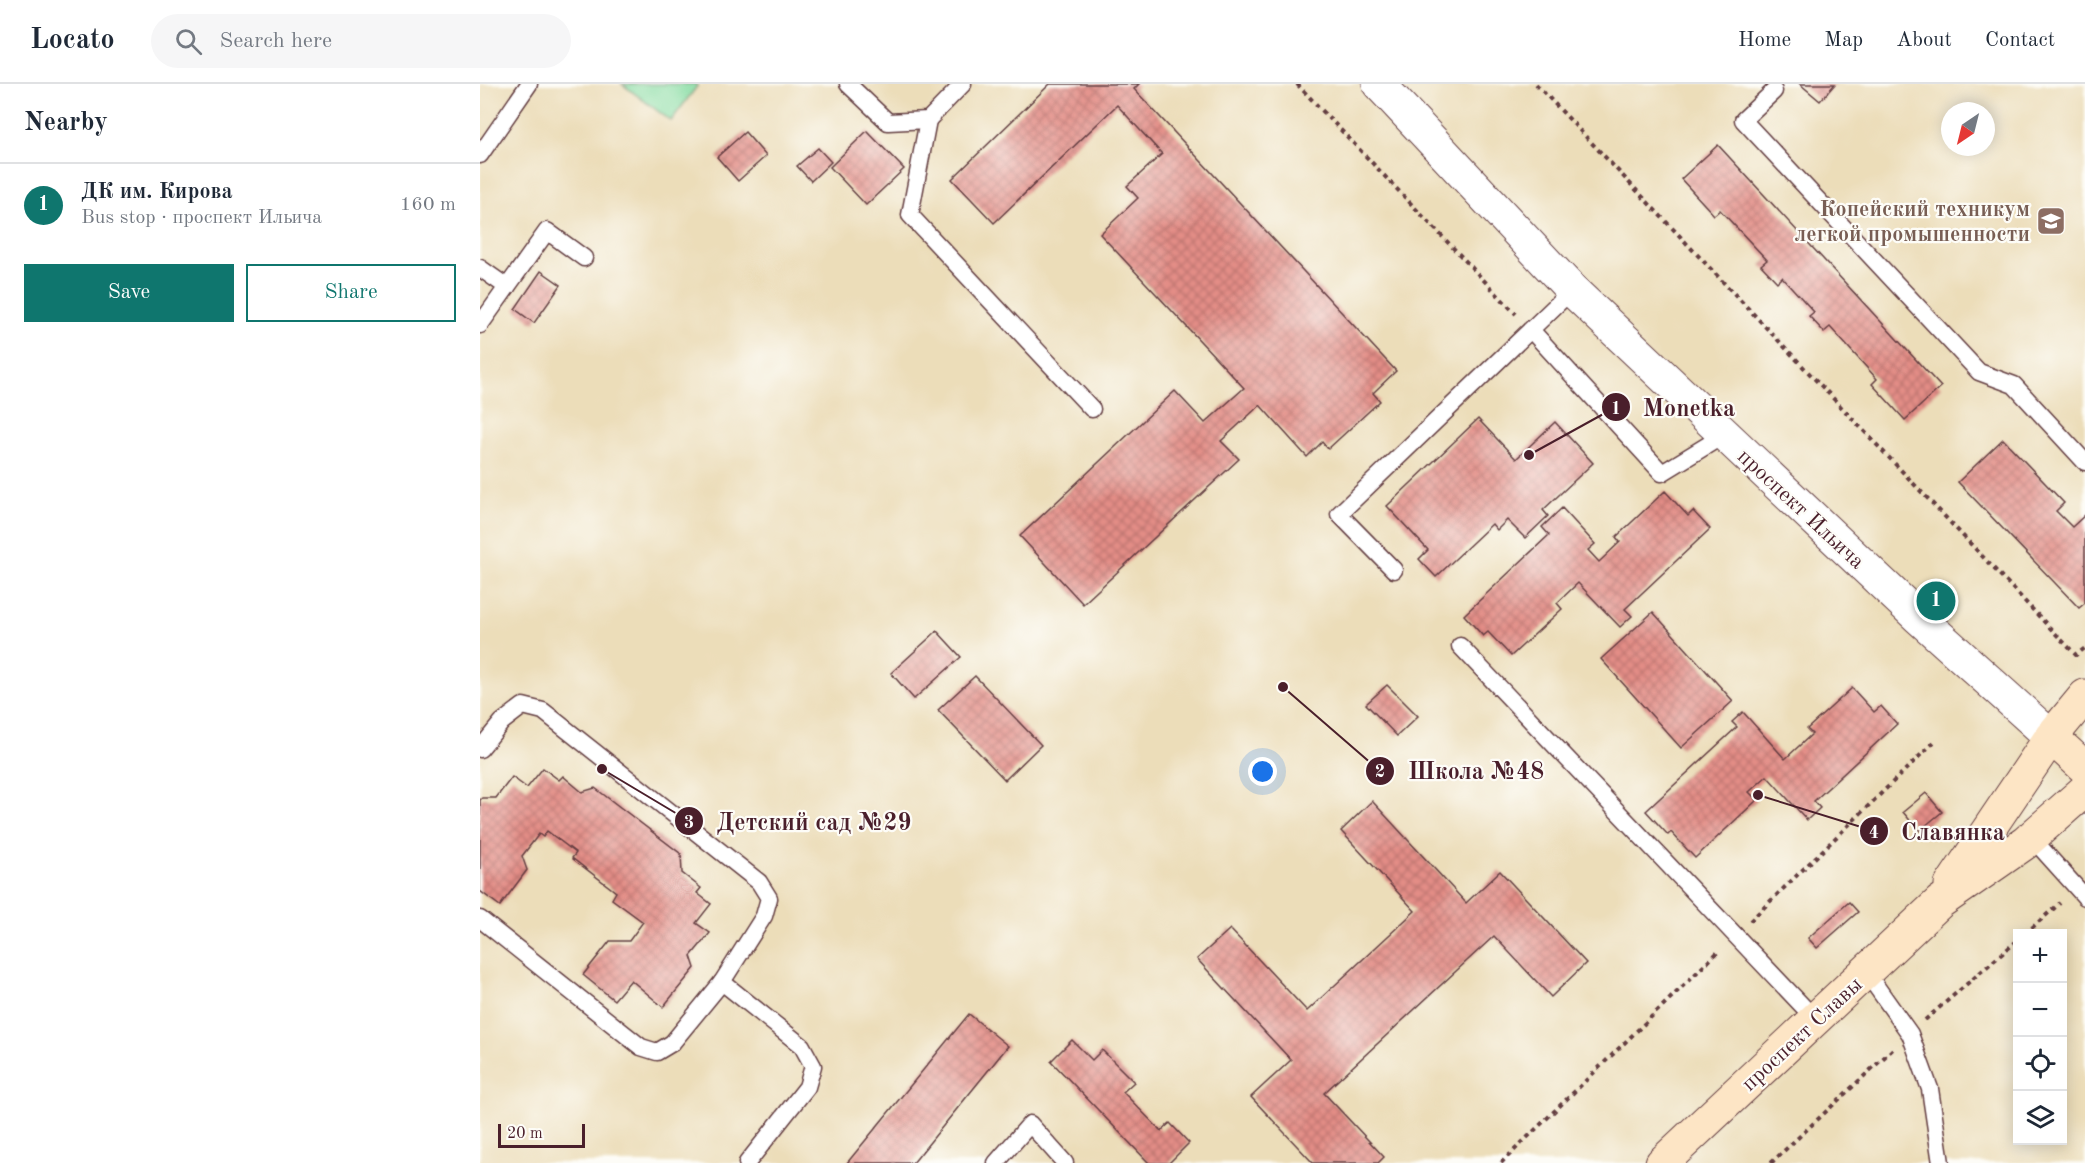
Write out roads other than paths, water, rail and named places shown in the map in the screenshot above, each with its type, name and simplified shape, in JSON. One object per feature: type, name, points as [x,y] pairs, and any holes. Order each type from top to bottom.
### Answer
[{"type":"main road","name":"проспект Славы","points":[[1940,902],[2051,736],[2085,696]]},
{"type":"main road","name":"проспект Ильича","points":[[2051,736],[2085,768]]},
{"type":"main road","name":"проспект Славы","points":[[1662,1163],[1940,902],[2031,837],[2085,790]]},
{"type":"street","name":"проспект Ильича","points":[[1379,84],[1572,291],[1969,664],[2051,736]]},
{"type":"lane","points":[[480,155],[529,84]]},
{"type":"lane","points":[[848,84],[888,122],[928,120]]},
{"type":"lane","points":[[963,84],[928,120],[910,215],[1092,409]]},
{"type":"lane","points":[[1774,92],[1743,120],[1979,372],[2014,385],[2085,462]]},
{"type":"lane","points":[[480,325],[547,231],[584,258]]},
{"type":"lane","points":[[480,268],[507,287]]},
{"type":"lane","points":[[1394,570],[1339,514],[1572,291]]},
{"type":"lane","points":[[1531,330],[1662,473],[1724,435]]},
{"type":"lane","points":[[1460,646],[1815,1019]]},
{"type":"lane","points":[[480,748],[502,722],[523,706],[543,711],[759,882],[769,897],[764,916],[722,982],[672,1043],[657,1052],[641,1047],[480,919]]},
{"type":"lane","points":[[2031,837],[2081,892]]},
{"type":"lane","points":[[1866,972],[1910,1034],[1930,1089],[1941,1163]]},
{"type":"lane","points":[[722,982],[802,1046],[813,1066],[807,1087],[747,1163]]},
{"type":"lane","points":[[996,1163],[1030,1124],[1065,1163]]},
{"type":"place","name":"Копейский техникум легкой промышенности","points":[[2051,221]]},
{"type":"place","name":"Monetka","points":[[1529,455]]},
{"type":"place","name":"ДК им. Кирова","points":[[1936,601]]},
{"type":"place","name":"Школа №48","points":[[1283,687]]},
{"type":"place","name":"Детский сад №29","points":[[602,769]]},
{"type":"place","name":"Славянка","points":[[1758,795]]}]
